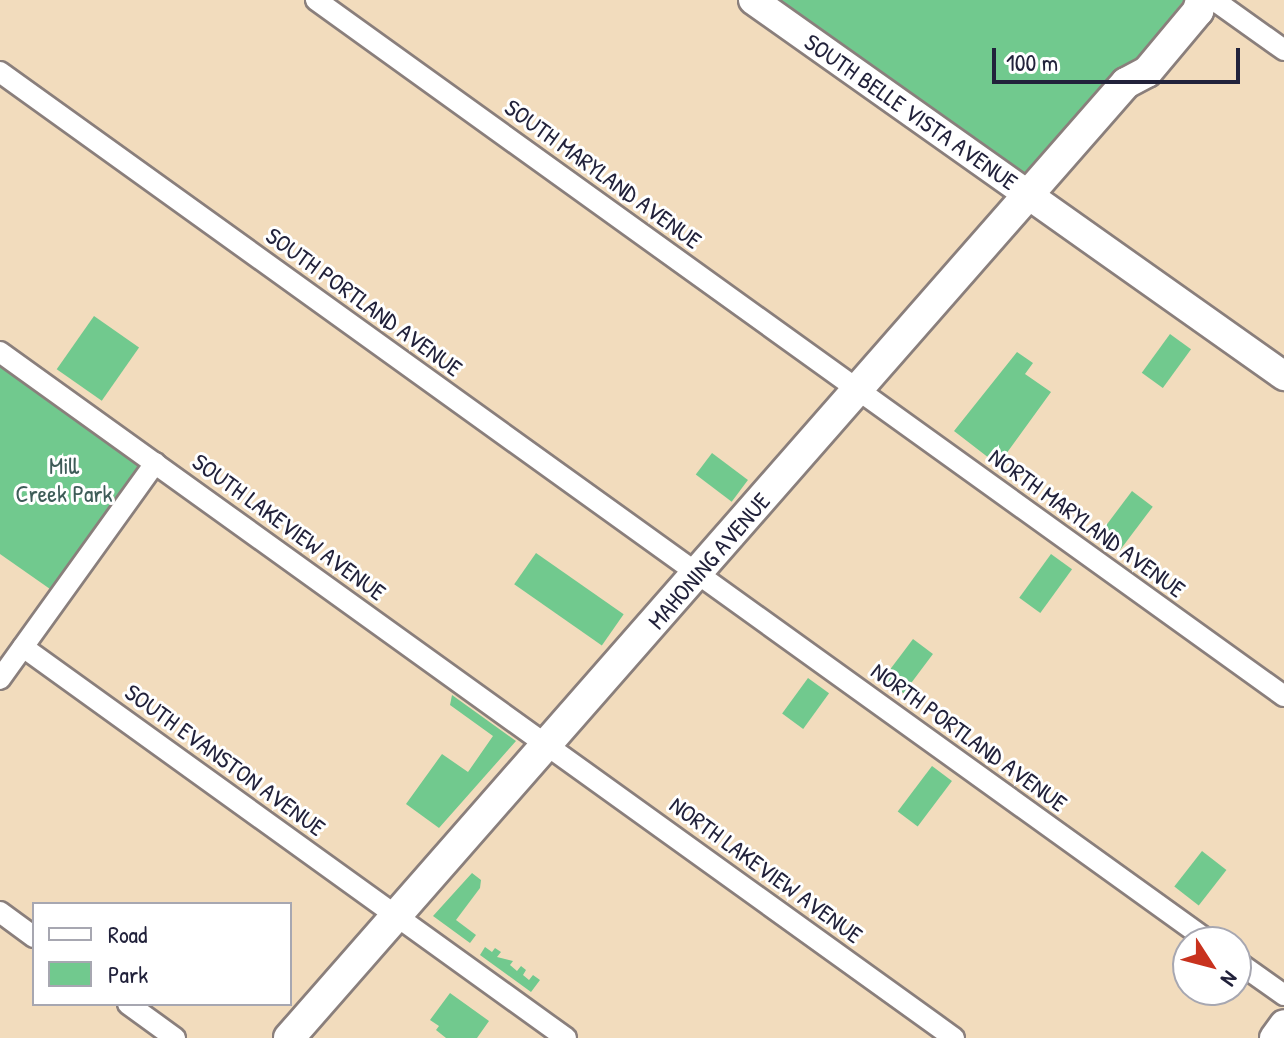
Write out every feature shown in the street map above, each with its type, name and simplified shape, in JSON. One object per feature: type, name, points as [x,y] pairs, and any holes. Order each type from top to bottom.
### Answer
[{"type":"main road","name":"MAHONING AVENUE","points":[[289,1038],[1030,197],[1126,83],[1134,60],[1184,0]]},
{"type":"main road","name":"MAHONING AVENUE","points":[[1126,83],[1147,72],[1198,11],[1201,0]]},
{"type":"street","name":"SOUTH MARYLAND AVENUE","points":[[316,0],[859,391]]},
{"type":"street","name":"SOUTH BELLE VISTA AVENUE","points":[[753,0],[1284,376]]},
{"type":"street","points":[[1214,0],[1284,50]]},
{"type":"street","name":"SOUTH PORTLAND AVENUE","points":[[0,72],[698,574]]},
{"type":"street","name":"SOUTH LAKEVIEW AVENUE","points":[[0,352],[547,744]]},
{"type":"street","name":"NORTH MARYLAND AVENUE","points":[[859,391],[1284,696]]},
{"type":"street","points":[[0,679],[155,463]]},
{"type":"street","name":"NORTH PORTLAND AVENUE","points":[[698,574],[1188,926]]},
{"type":"street","name":"SOUTH EVANSTON AVENUE","points":[[23,647],[566,1038]]},
{"type":"street","name":"NORTH LAKEVIEW AVENUE","points":[[547,744],[954,1038]]},
{"type":"street","points":[[0,912],[32,936]]},
{"type":"street","points":[[1252,972],[1284,995]]},
{"type":"street","points":[[131,1006],[175,1038]]},
{"type":"street","points":[[1274,1038],[1284,1024]]},
{"type":"green space","points":[[753,0],[1184,0],[1030,197]]},
{"type":"green space","points":[[94,316],[139,348],[102,401],[57,369]]},
{"type":"green space","points":[[1170,334],[1191,349],[1163,388],[1142,373]]},
{"type":"green space","name":"Mill Creek Park","points":[[0,352],[155,463],[60,596],[0,554]]},
{"type":"green space","points":[[1017,352],[1033,363],[1025,374],[1051,392],[998,465],[954,431]]},
{"type":"green space","points":[[712,453],[748,480],[732,502],[696,475]]},
{"type":"green space","points":[[1132,491],[1153,507],[1120,550],[1100,534]]},
{"type":"green space","points":[[536,553],[624,614],[602,646],[514,584]]},
{"type":"green space","points":[[1051,554],[1072,569],[1040,613],[1019,598]]},
{"type":"green space","points":[[913,639],[933,654],[903,693],[884,678]]},
{"type":"green space","points":[[808,678],[829,693],[803,729],[782,714]]},
{"type":"green space","points":[[452,695],[516,741],[439,828],[406,804],[442,754],[468,772],[493,736],[450,705]]},
{"type":"green space","points":[[932,766],[952,781],[918,827],[898,812]]},
{"type":"green space","points":[[1202,851],[1226,870],[1199,906],[1174,886]]},
{"type":"green space","points":[[472,873],[481,880],[480,888],[456,920],[476,935],[470,943],[433,916]]},
{"type":"green space","points":[[485,947],[492,952],[495,948],[501,952],[497,957],[513,961],[510,965],[517,971],[521,966],[526,970],[523,975],[529,980],[533,975],[540,980],[531,992],[480,955]]},
{"type":"green space","points":[[450,993],[489,1021],[477,1038],[446,1038],[436,1030],[439,1026],[430,1020]]}]
